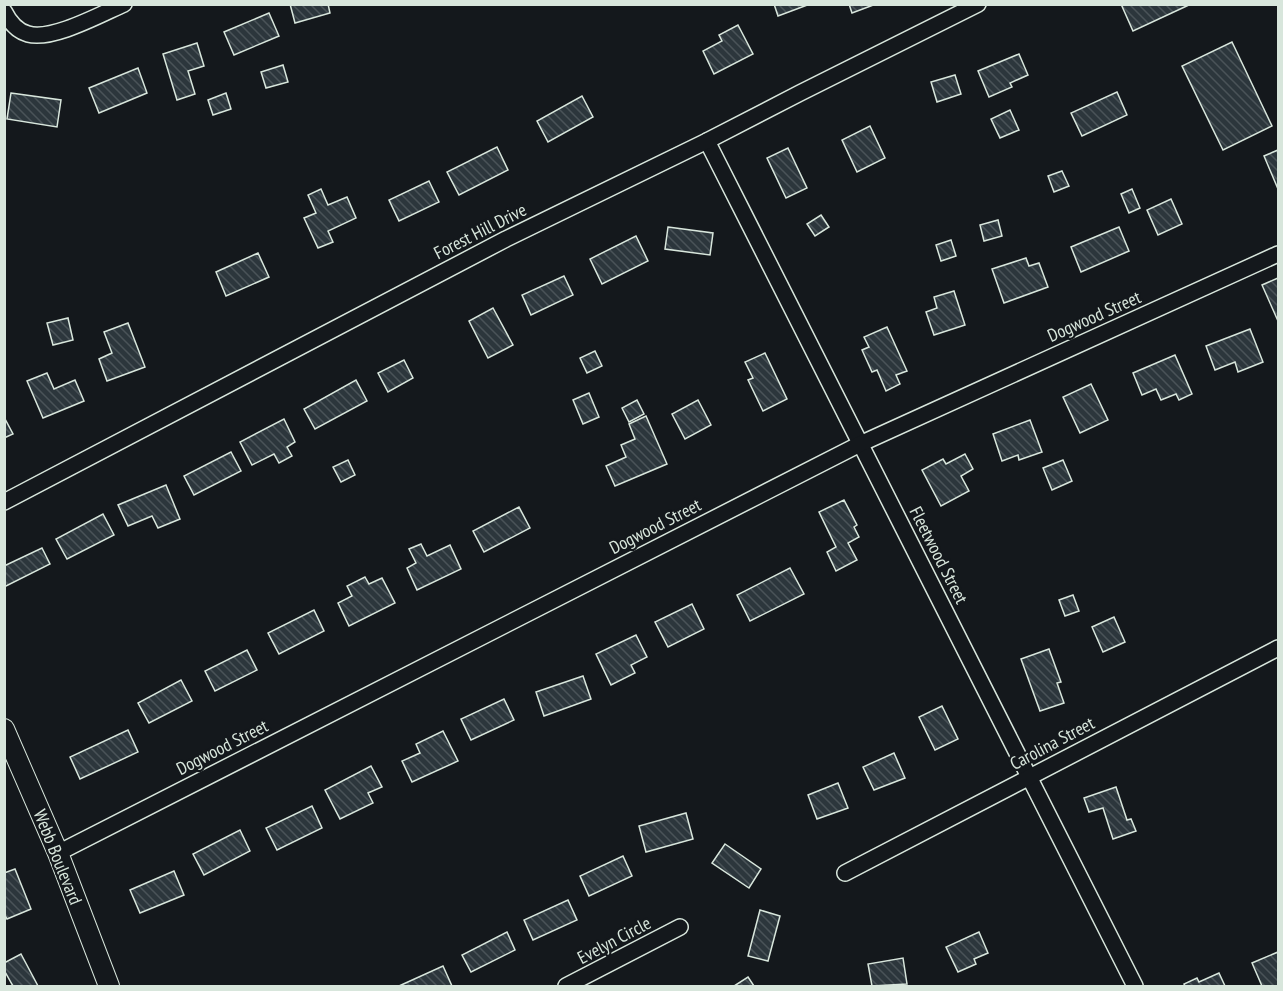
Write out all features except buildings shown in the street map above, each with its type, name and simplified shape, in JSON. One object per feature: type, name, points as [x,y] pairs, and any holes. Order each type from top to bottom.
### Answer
[{"type":"street","points":[[4,11],[15,27],[28,34],[43,35],[124,4]]},
{"type":"street","name":"Forest Hill Drive","points":[[4,502],[506,239],[707,141],[978,4]]},
{"type":"street","name":"Fleetwood Street","points":[[707,141],[1135,987]]},
{"type":"street","name":"Dogwood Street","points":[[58,853],[860,444],[1278,254]]},
{"type":"street","name":"Carolina Street","points":[[845,873],[1278,648]]},
{"type":"street","name":"Webb Boulevard","points":[[4,729],[58,853],[109,987]]},
{"type":"street","name":"Evelyn Circle","points":[[566,987],[680,927]]}]
